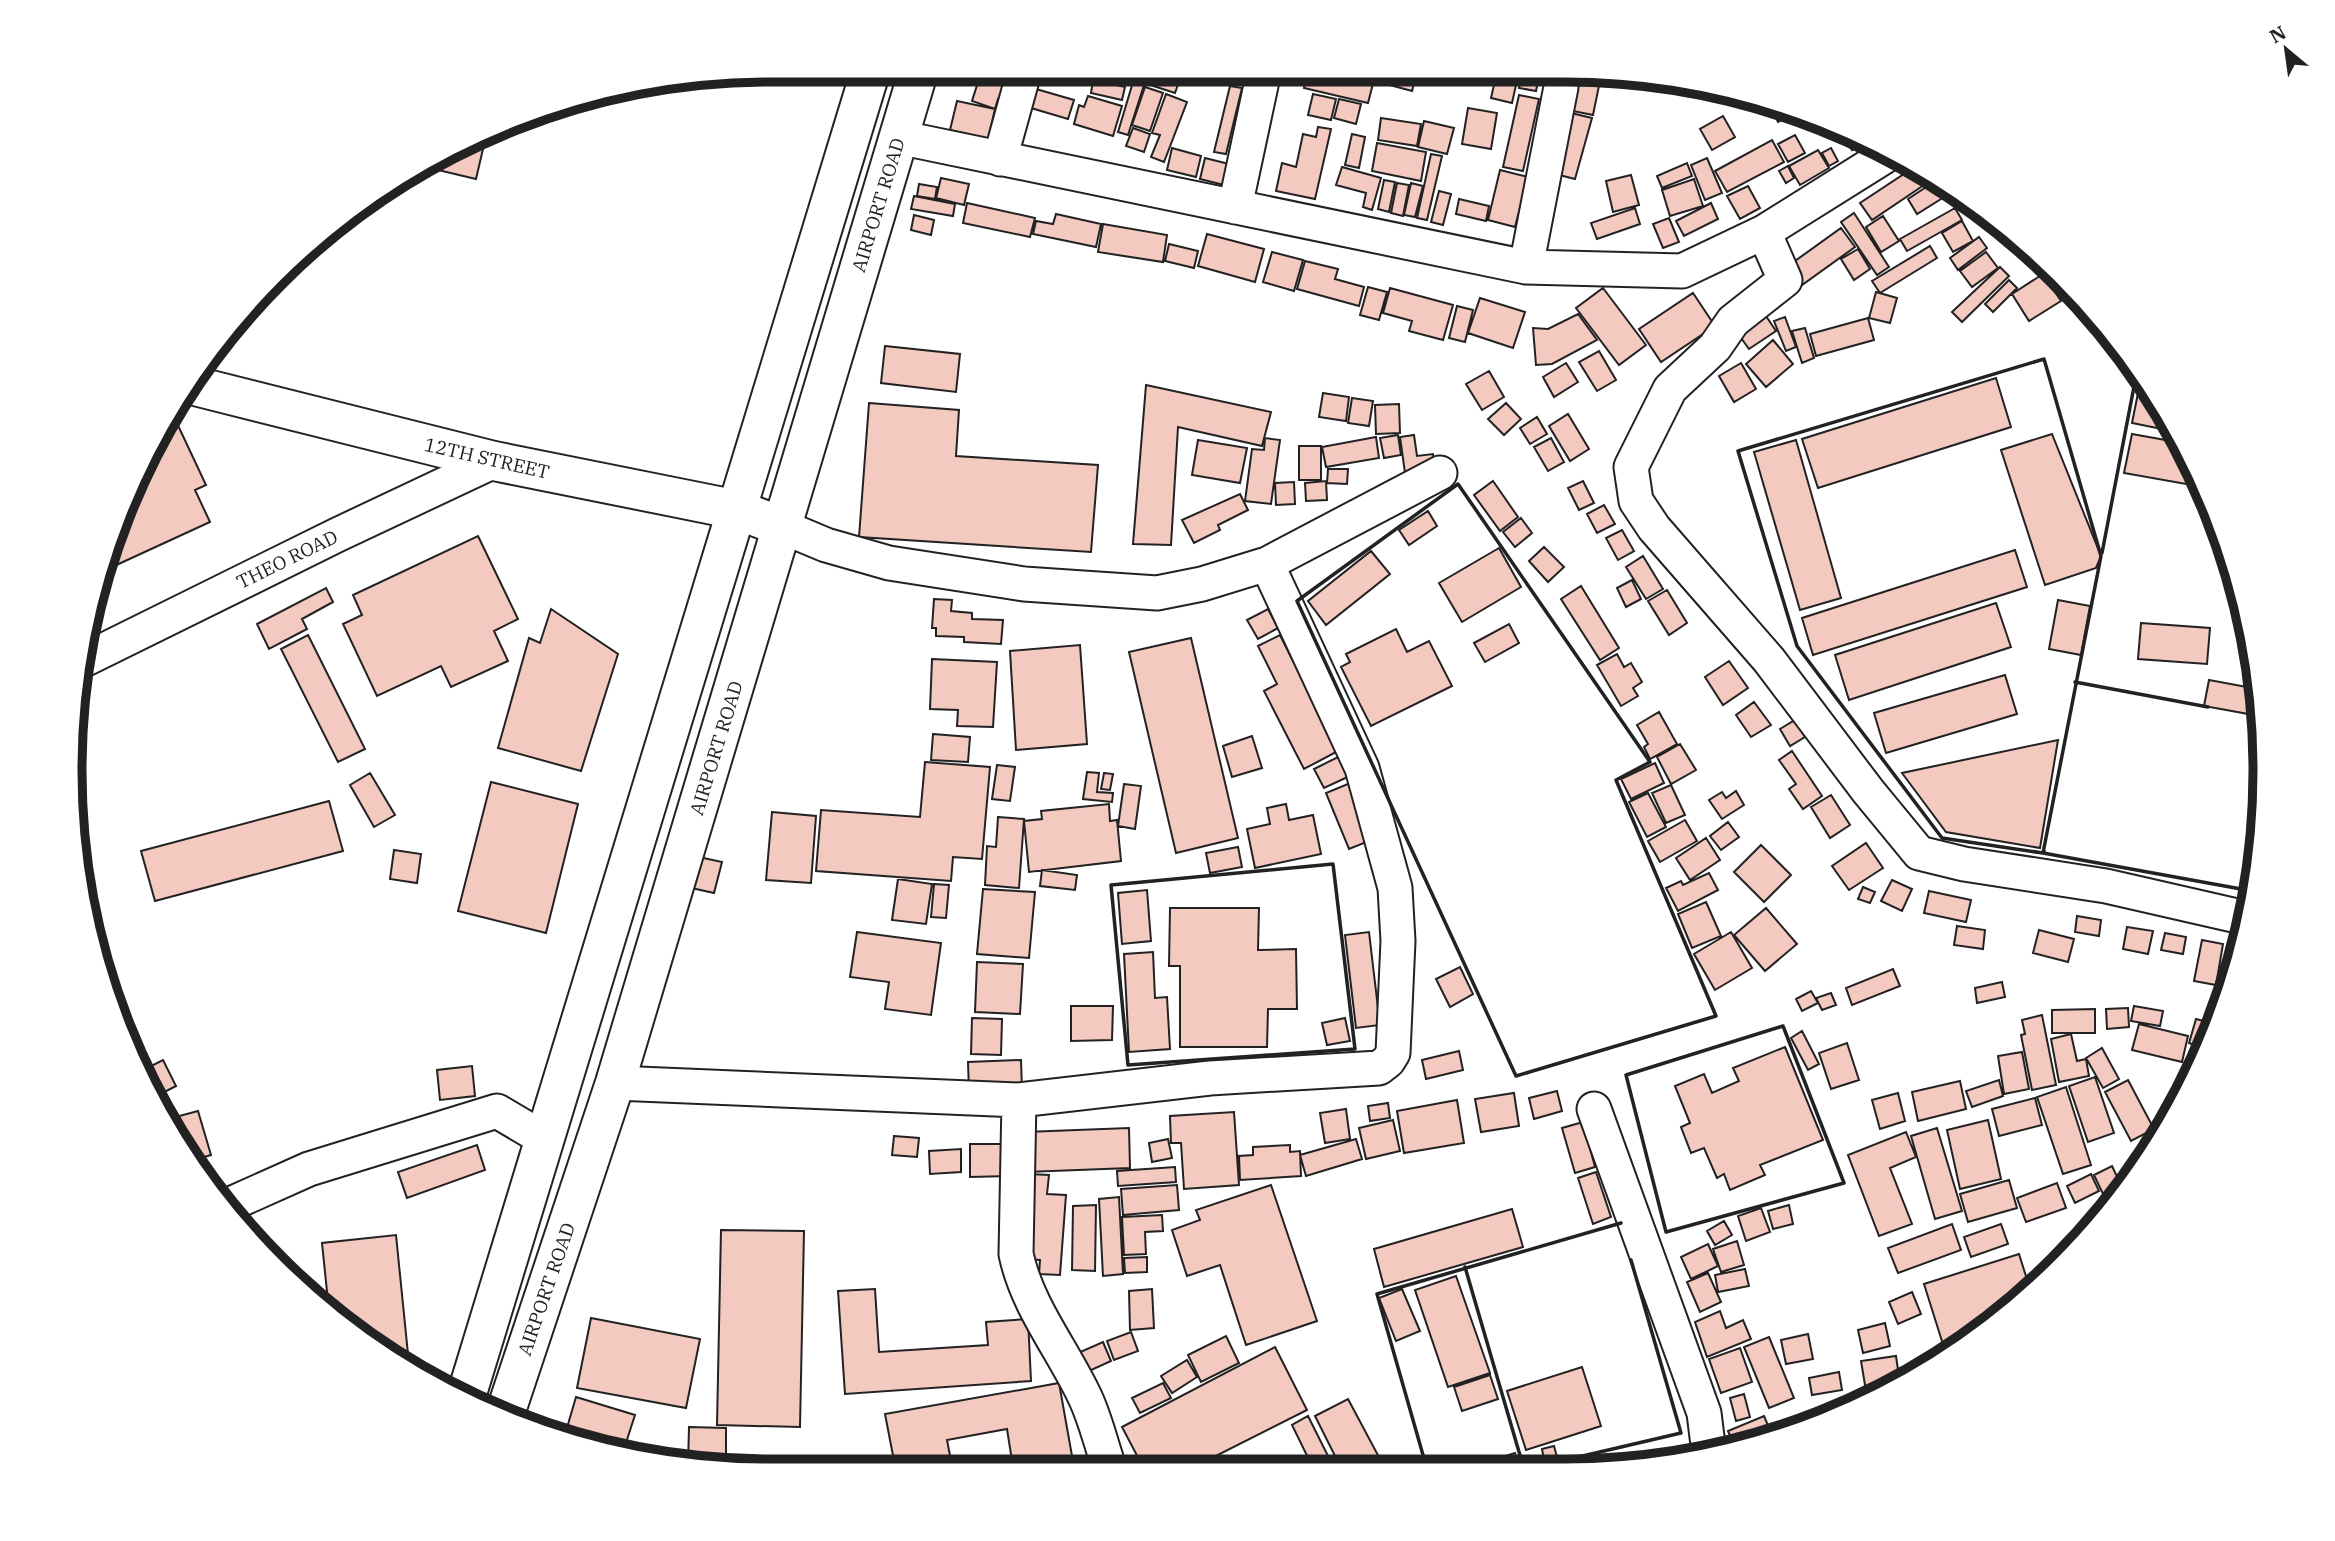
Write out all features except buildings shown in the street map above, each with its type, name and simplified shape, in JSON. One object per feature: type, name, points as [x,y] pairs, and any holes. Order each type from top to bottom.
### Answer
[{"type":"main road","points":[[469,1389],[867,82]]},
{"type":"main road","name":"AIRPORT ROAD","points":[[508,1406],[615,1083],[915,82]]},
{"type":"main road","name":"12TH STREET","points":[[199,387],[494,461],[738,510],[783,527]]},
{"type":"street","points":[[1000,159],[1021,82]]},
{"type":"street","points":[[1235,207],[1262,82]]},
{"type":"street","points":[[1526,267],[1561,82]]},
{"type":"street","points":[[898,138],[1526,267],[1682,271],[1764,232],[1880,159]]},
{"type":"street","points":[[1764,232],[1785,280],[1733,321],[1715,347],[1670,389],[1631,467],[1636,501],[1654,528],[1769,660],[1919,853],[1964,864],[2106,886],[2237,916]]},
{"type":"street","name":"THEO ROAD","points":[[92,656],[494,461]]},
{"type":"street","points":[[783,527],[826,545],[889,563],[1024,584],[1157,593],[1202,584],[1267,564],[1440,473]]},
{"type":"street","points":[[615,1083],[1019,1100],[1224,1077],[1379,1068],[1388,1061],[1393,1053],[1398,941],[1395,888],[1362,768],[1267,564]]},
{"type":"street","points":[[1019,1100],[1016,1254],[1021,1276],[1029,1296],[1085,1397],[1106,1459]]},
{"type":"street","points":[[1594,1109],[1704,1413],[1708,1444]]},
{"type":"street","points":[[235,1202],[309,1168],[497,1111],[546,1140]]},
{"type":"wall","points":[[2044,359],[2101,556],[2043,853],[1942,838],[1797,646],[1738,451],[2044,359]]},
{"type":"wall","points":[[2102,553],[2134,384]]},
{"type":"wall","points":[[1458,484],[1650,762],[1616,780],[1716,1016],[1516,1076],[1297,601],[1458,484]]},
{"type":"wall","points":[[2075,682],[2208,707]]},
{"type":"wall","points":[[2044,851],[2043,853],[2242,889]]},
{"type":"wall","points":[[1333,864],[1355,1049],[1128,1065],[1111,885],[1333,864]]},
{"type":"wall","points":[[1783,1026],[1844,1183],[1666,1232],[1626,1075],[1783,1026]]},
{"type":"wall","points":[[1424,1459],[1377,1294],[1621,1223]]},
{"type":"wall","points":[[1571,1459],[1681,1433],[1631,1260]]},
{"type":"wall","points":[[1465,1267],[1521,1459]]}]
